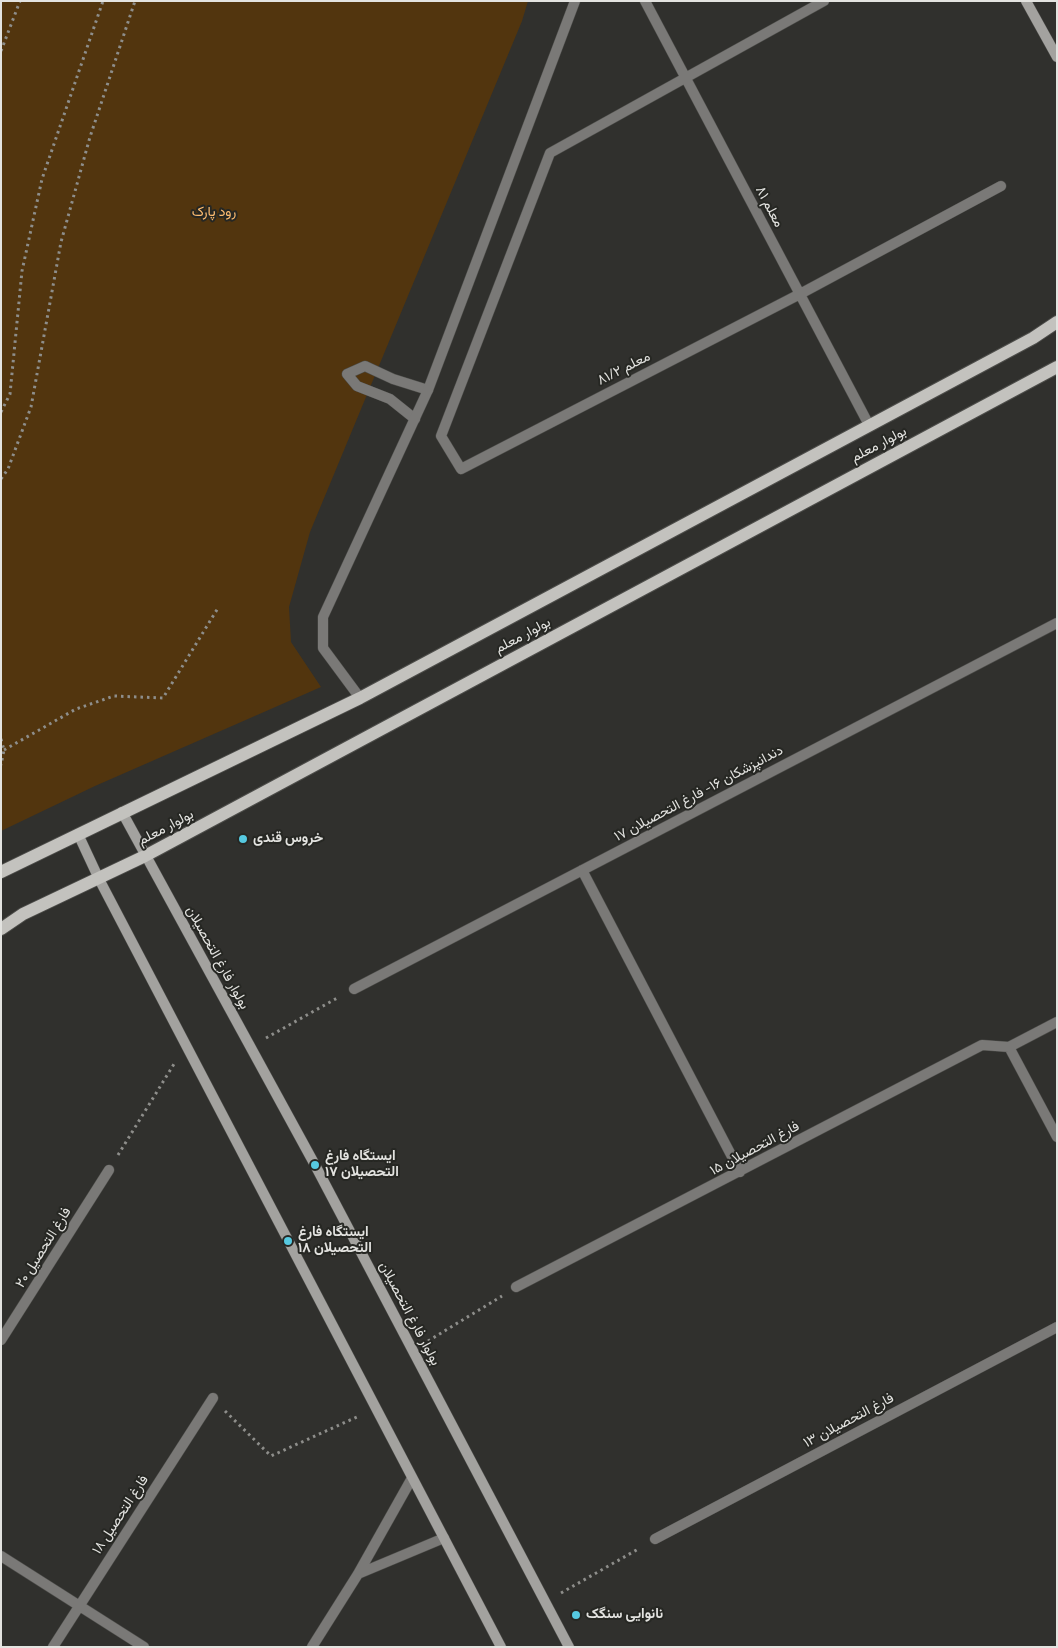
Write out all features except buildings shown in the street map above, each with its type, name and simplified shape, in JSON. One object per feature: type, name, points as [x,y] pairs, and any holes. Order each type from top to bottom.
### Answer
[{"type":"main road","points":[[1026,1],[1057,57]]},
{"type":"main road","name":"بولوار معلم","points":[[1,872],[360,698],[1033,338],[1057,322]]},
{"type":"main road","name":"بولوار معلم","points":[[1,929],[23,914],[146,856],[1057,368]]},
{"type":"main road","name":"بولوار فارغ التحصیلان","points":[[122,812],[315,1165],[569,1647]]},
{"type":"main road","points":[[78,834],[99,879],[501,1647]]},
{"type":"street","points":[[360,698],[323,648],[323,617],[428,390],[575,1]]},
{"type":"street","name":"معلم ۸۱","points":[[645,1],[869,425]]},
{"type":"street","points":[[686,78],[824,1]]},
{"type":"street","name":"معلم ۸۱/۲","points":[[686,78],[550,153],[440,436],[461,469],[800,294],[1001,186]]},
{"type":"street","points":[[415,419],[390,400],[357,386],[347,374],[365,366],[393,379],[428,390]]},
{"type":"street","name":"دندانپزشکان ۱۶- فارغ التحصیلان ۱۷","points":[[354,989],[1057,622]]},
{"type":"street","points":[[582,870],[740,1172]]},
{"type":"street","points":[[1057,1022],[1008,1047],[1057,1137]]},
{"type":"street","name":"فارغ التحصیلان ۱۵","points":[[516,1288],[982,1045],[1008,1047]]},
{"type":"street","name":"فارغ التحصیل ۲۰","points":[[1,1340],[110,1170]]},
{"type":"street","name":"فارغ التحصیلان ۱۳","points":[[655,1540],[1057,1327]]},
{"type":"street","name":"فارغ التحصیل ۱۸","points":[[53,1647],[213,1398]]},
{"type":"street","points":[[312,1647],[358,1574],[412,1478]]},
{"type":"street","points":[[358,1574],[444,1538]]},
{"type":"street","points":[[1,1556],[144,1647]]},
{"type":"path","points":[[1,51],[20,1]]},
{"type":"path","points":[[1,412],[10,394],[22,271],[42,179],[103,1]]},
{"type":"path","points":[[1,479],[8,469],[31,407],[61,242],[90,137],[135,1]]},
{"type":"path","points":[[4,750],[76,709],[114,696],[163,698],[218,608]]},
{"type":"path","points":[[1,739],[4,750],[1,765]]},
{"type":"path","points":[[250,1047],[354,989]]},
{"type":"path","points":[[110,1170],[186,1044]]},
{"type":"path","points":[[413,1351],[516,1288]]},
{"type":"path","points":[[213,1398],[271,1456],[376,1408]]},
{"type":"path","points":[[545,1602],[655,1540]]},
{"type":"green space","name":"رود پارک","points":[[1,1],[528,1],[522,21],[310,532],[289,607],[291,642],[321,687],[95,786],[1,831]]},
{"type":"place","name":"خروس قندی","points":[[243,839]]},
{"type":"place","name":"ایستگاه فارغ التحصیلان ۱۷","points":[[315,1165]]},
{"type":"place","name":"ایستگاه فارغ التحصیلان ۱۸","points":[[288,1241]]},
{"type":"place","name":"نانوایی سنگک","points":[[576,1615]]}]
